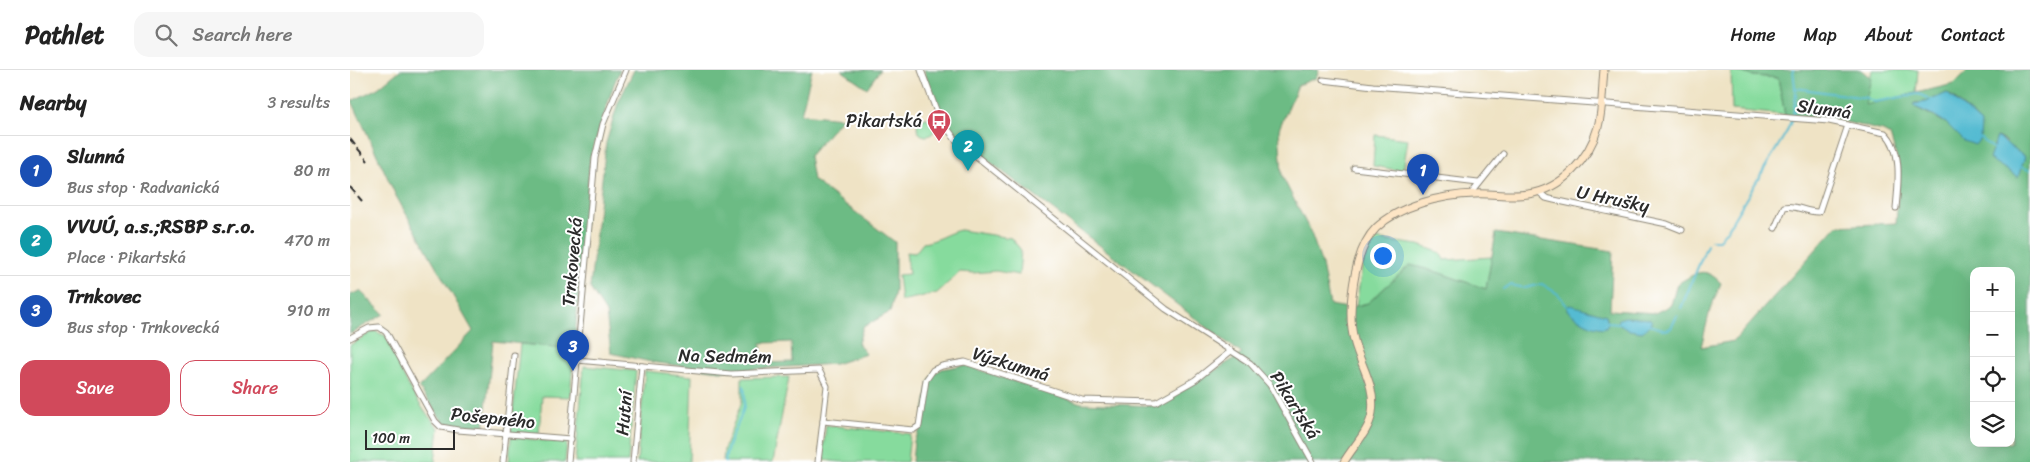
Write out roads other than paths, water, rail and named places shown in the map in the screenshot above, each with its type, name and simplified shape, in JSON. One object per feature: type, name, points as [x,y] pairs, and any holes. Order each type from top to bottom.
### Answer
[{"type":"street","name":"Trnkovecká","points":[[568,462],[595,158],[603,124],[626,70]]},
{"type":"street","name":"Pikartská","points":[[921,70],[938,115],[955,138],[1166,309],[1250,363],[1270,385],[1313,462]]},
{"type":"street","points":[[1344,462],[1367,428],[1372,412],[1370,382],[1354,341],[1352,321],[1354,285],[1360,258],[1366,243],[1377,228],[1394,215],[1432,200],[1471,194],[1517,195],[1538,192],[1564,178],[1578,165],[1587,153],[1598,126],[1604,70]]},
{"type":"street","name":"Slunná","points":[[1323,80],[1373,86],[1829,121],[1885,133],[1889,137],[1899,168],[1896,208]]},
{"type":"street","points":[[1775,228],[1784,207],[1789,206],[1819,212],[1848,125]]},
{"type":"street","points":[[1471,194],[1503,154]]},
{"type":"street","points":[[1354,168],[1478,183]]},
{"type":"street","name":"U Hrušky","points":[[1538,192],[1546,198],[1667,224],[1682,230]]},
{"type":"street","name":"Pošepného","points":[[350,338],[369,328],[379,327],[391,338],[429,409],[441,427],[570,439]]},
{"type":"street","name":"Výzkumná","points":[[823,421],[913,430],[919,426],[926,380],[931,372],[942,366],[965,362],[1082,400],[1156,402],[1195,380],[1231,351]]},
{"type":"street","points":[[503,462],[514,355]]},
{"type":"street","name":"Na Sedmém","points":[[577,360],[731,374],[819,370],[826,381],[827,392],[823,421]]},
{"type":"street","name":"Hutní","points":[[633,462],[642,366]]},
{"type":"street","points":[[818,462],[823,421]]},
{"type":"water","points":[[1947,93],[1981,123],[1980,139],[1975,145],[1964,141],[1946,123],[1915,107],[1913,104],[1926,102]]},
{"type":"water","points":[[1997,137],[2025,157],[2018,177],[1989,159]]},
{"type":"water","points":[[1571,305],[1606,315],[1608,323],[1606,327],[1596,327],[1580,320],[1567,310],[1567,306]]},
{"type":"water","points":[[1625,317],[1650,319],[1652,321],[1651,325],[1642,332],[1629,330],[1618,323],[1619,319]]},
{"type":"waterway","points":[[1793,70],[1796,95],[1793,115]]},
{"type":"waterway","points":[[1795,88],[1867,98],[1874,102],[1918,94],[1933,100]]},
{"type":"waterway","points":[[1711,240],[1719,240],[1727,230],[1786,133],[1792,119]]},
{"type":"waterway","points":[[1980,138],[1994,149]]},
{"type":"waterway","points":[[2020,167],[2030,170]]},
{"type":"waterway","points":[[1681,308],[1707,245]]},
{"type":"waterway","points":[[1503,289],[1510,285],[1525,288],[1542,284],[1558,294],[1567,306]]},
{"type":"waterway","points":[[1649,325],[1666,330],[1671,328],[1677,316]]},
{"type":"waterway","points":[[1607,322],[1619,323]]},
{"type":"waterway","points":[[725,462],[730,442],[744,407],[744,386]]},
{"type":"railway","points":[[350,139],[368,161]]},
{"type":"railway","points":[[350,187],[362,201]]},
{"type":"place","name":"Pikartská","points":[[939,142]]},
{"type":"place","name":"VVUÚ, a.s.;RSBP s.r.o.","points":[[968,171]]},
{"type":"place","name":"Slunná","points":[[1423,195]]},
{"type":"place","name":"Trnkovec","points":[[573,371]]}]
